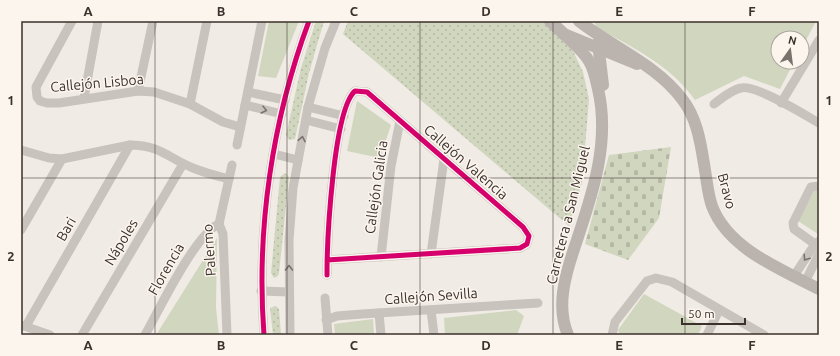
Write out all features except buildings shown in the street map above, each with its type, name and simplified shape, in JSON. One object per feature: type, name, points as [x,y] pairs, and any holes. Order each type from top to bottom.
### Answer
[{"type":"main road","points":[[550,21],[564,34]]},
{"type":"main road","name":"Bravo","points":[[579,21],[596,35],[633,56],[676,91],[690,113],[701,142],[712,205],[723,227],[736,241],[799,279],[819,289]]},
{"type":"main road","name":"Bravo","points":[[564,34],[599,50],[646,67]]},
{"type":"main road","name":"Carretera a San Miguel","points":[[564,34],[589,61],[594,72],[601,102],[604,127],[599,167],[566,273],[562,308],[568,335]]},
{"type":"main road","name":"Carretera a San Miguel","points":[[596,35],[603,92],[601,102]]},
{"type":"street","name":"Callejón Lisboa","points":[[72,21],[36,87],[35,92],[40,101],[46,103],[59,103],[138,91],[170,96],[190,104],[223,122],[240,127]]},
{"type":"street","points":[[84,98],[98,21]]},
{"type":"street","points":[[138,91],[153,21]]},
{"type":"street","points":[[190,104],[207,21]]},
{"type":"street","points":[[237,145],[262,21]]},
{"type":"street","points":[[264,335],[261,291],[264,224],[274,154],[285,100],[309,21]]},
{"type":"street","points":[[290,335],[289,240],[293,188],[308,107],[325,48],[336,21]]},
{"type":"street","points":[[782,103],[819,40]]},
{"type":"street","points":[[714,104],[743,87],[759,91],[819,123]]},
{"type":"street","name":"Callejón Valencia","points":[[327,260],[520,248],[528,244],[529,236],[523,226],[367,92],[361,90],[355,91],[351,96],[341,129],[330,206],[327,260],[327,275]]},
{"type":"street","points":[[248,92],[285,100]]},
{"type":"street","points":[[245,105],[282,114]]},
{"type":"street","points":[[308,107],[344,116]]},
{"type":"street","points":[[306,120],[341,129]]},
{"type":"street","name":"Callejón Galicia","points":[[381,257],[391,166],[400,121]]},
{"type":"street","points":[[21,150],[50,158],[62,159],[130,145],[155,148],[183,164],[229,179]]},
{"type":"street","name":"Bari","points":[[24,325],[130,145]]},
{"type":"street","points":[[274,154],[298,160]]},
{"type":"street","points":[[21,230],[62,159]]},
{"type":"street","points":[[431,254],[444,159]]},
{"type":"street","name":"Nápoles","points":[[82,335],[183,164]]},
{"type":"street","name":"Palermo","points":[[227,335],[224,234],[219,224],[232,166]]},
{"type":"street","points":[[799,279],[818,244],[794,229],[793,223],[811,187],[819,186]]},
{"type":"street","name":"Florencia","points":[[145,335],[192,252],[204,234],[212,227],[219,224]]},
{"type":"street","points":[[799,279],[819,254]]},
{"type":"street","points":[[612,335],[615,322],[650,279],[660,278],[672,282],[764,335]]},
{"type":"street","points":[[261,291],[289,292]]},
{"type":"street","points":[[324,298],[328,335]]},
{"type":"street","name":"Callejón Sevilla","points":[[326,320],[338,316],[538,303]]},
{"type":"street","points":[[432,310],[434,335]]},
{"type":"street","points":[[707,335],[719,310]]},
{"type":"street","points":[[379,313],[381,335]]},
{"type":"street","points":[[24,325],[50,335]]},
{"type":"green space","points":[[269,21],[299,21],[276,78],[258,76]]},
{"type":"green space","points":[[316,21],[324,21],[309,73],[295,139],[289,140],[286,135],[301,68]]},
{"type":"green space","points":[[348,21],[542,21],[572,49],[583,72],[589,99],[582,183],[569,226],[343,34]]},
{"type":"green space","points":[[594,21],[816,21],[810,33],[810,30],[770,30],[770,70],[790,70],[780,89],[744,76],[695,100],[675,77],[663,67],[638,50],[597,28]]},
{"type":"green space","points":[[357,101],[391,125],[380,158],[347,151]]},
{"type":"green space","points":[[671,147],[659,218],[628,260],[585,244],[609,155]]},
{"type":"green space","points":[[285,173],[289,177],[279,273],[278,276],[274,278],[271,273],[280,177]]},
{"type":"green space","points":[[815,190],[819,192],[818,234],[798,221]]},
{"type":"green space","points":[[217,238],[216,308],[219,335],[156,335]]},
{"type":"green space","points":[[644,294],[702,326],[698,335],[620,335],[618,330]]},
{"type":"green space","points":[[276,306],[279,309],[281,335],[273,335],[270,308]]},
{"type":"green space","points":[[516,310],[524,316],[517,335],[445,335],[444,318]]},
{"type":"green space","points":[[373,319],[374,335],[335,335],[334,324]]},
{"type":"cycle path","points":[[264,335],[262,256],[270,176],[276,136],[285,97],[309,21]]},
{"type":"cycle path","points":[[327,260],[520,248],[527,244],[529,236],[523,227],[367,92],[355,91],[347,103],[336,149],[328,235],[327,259],[327,275]]}]
